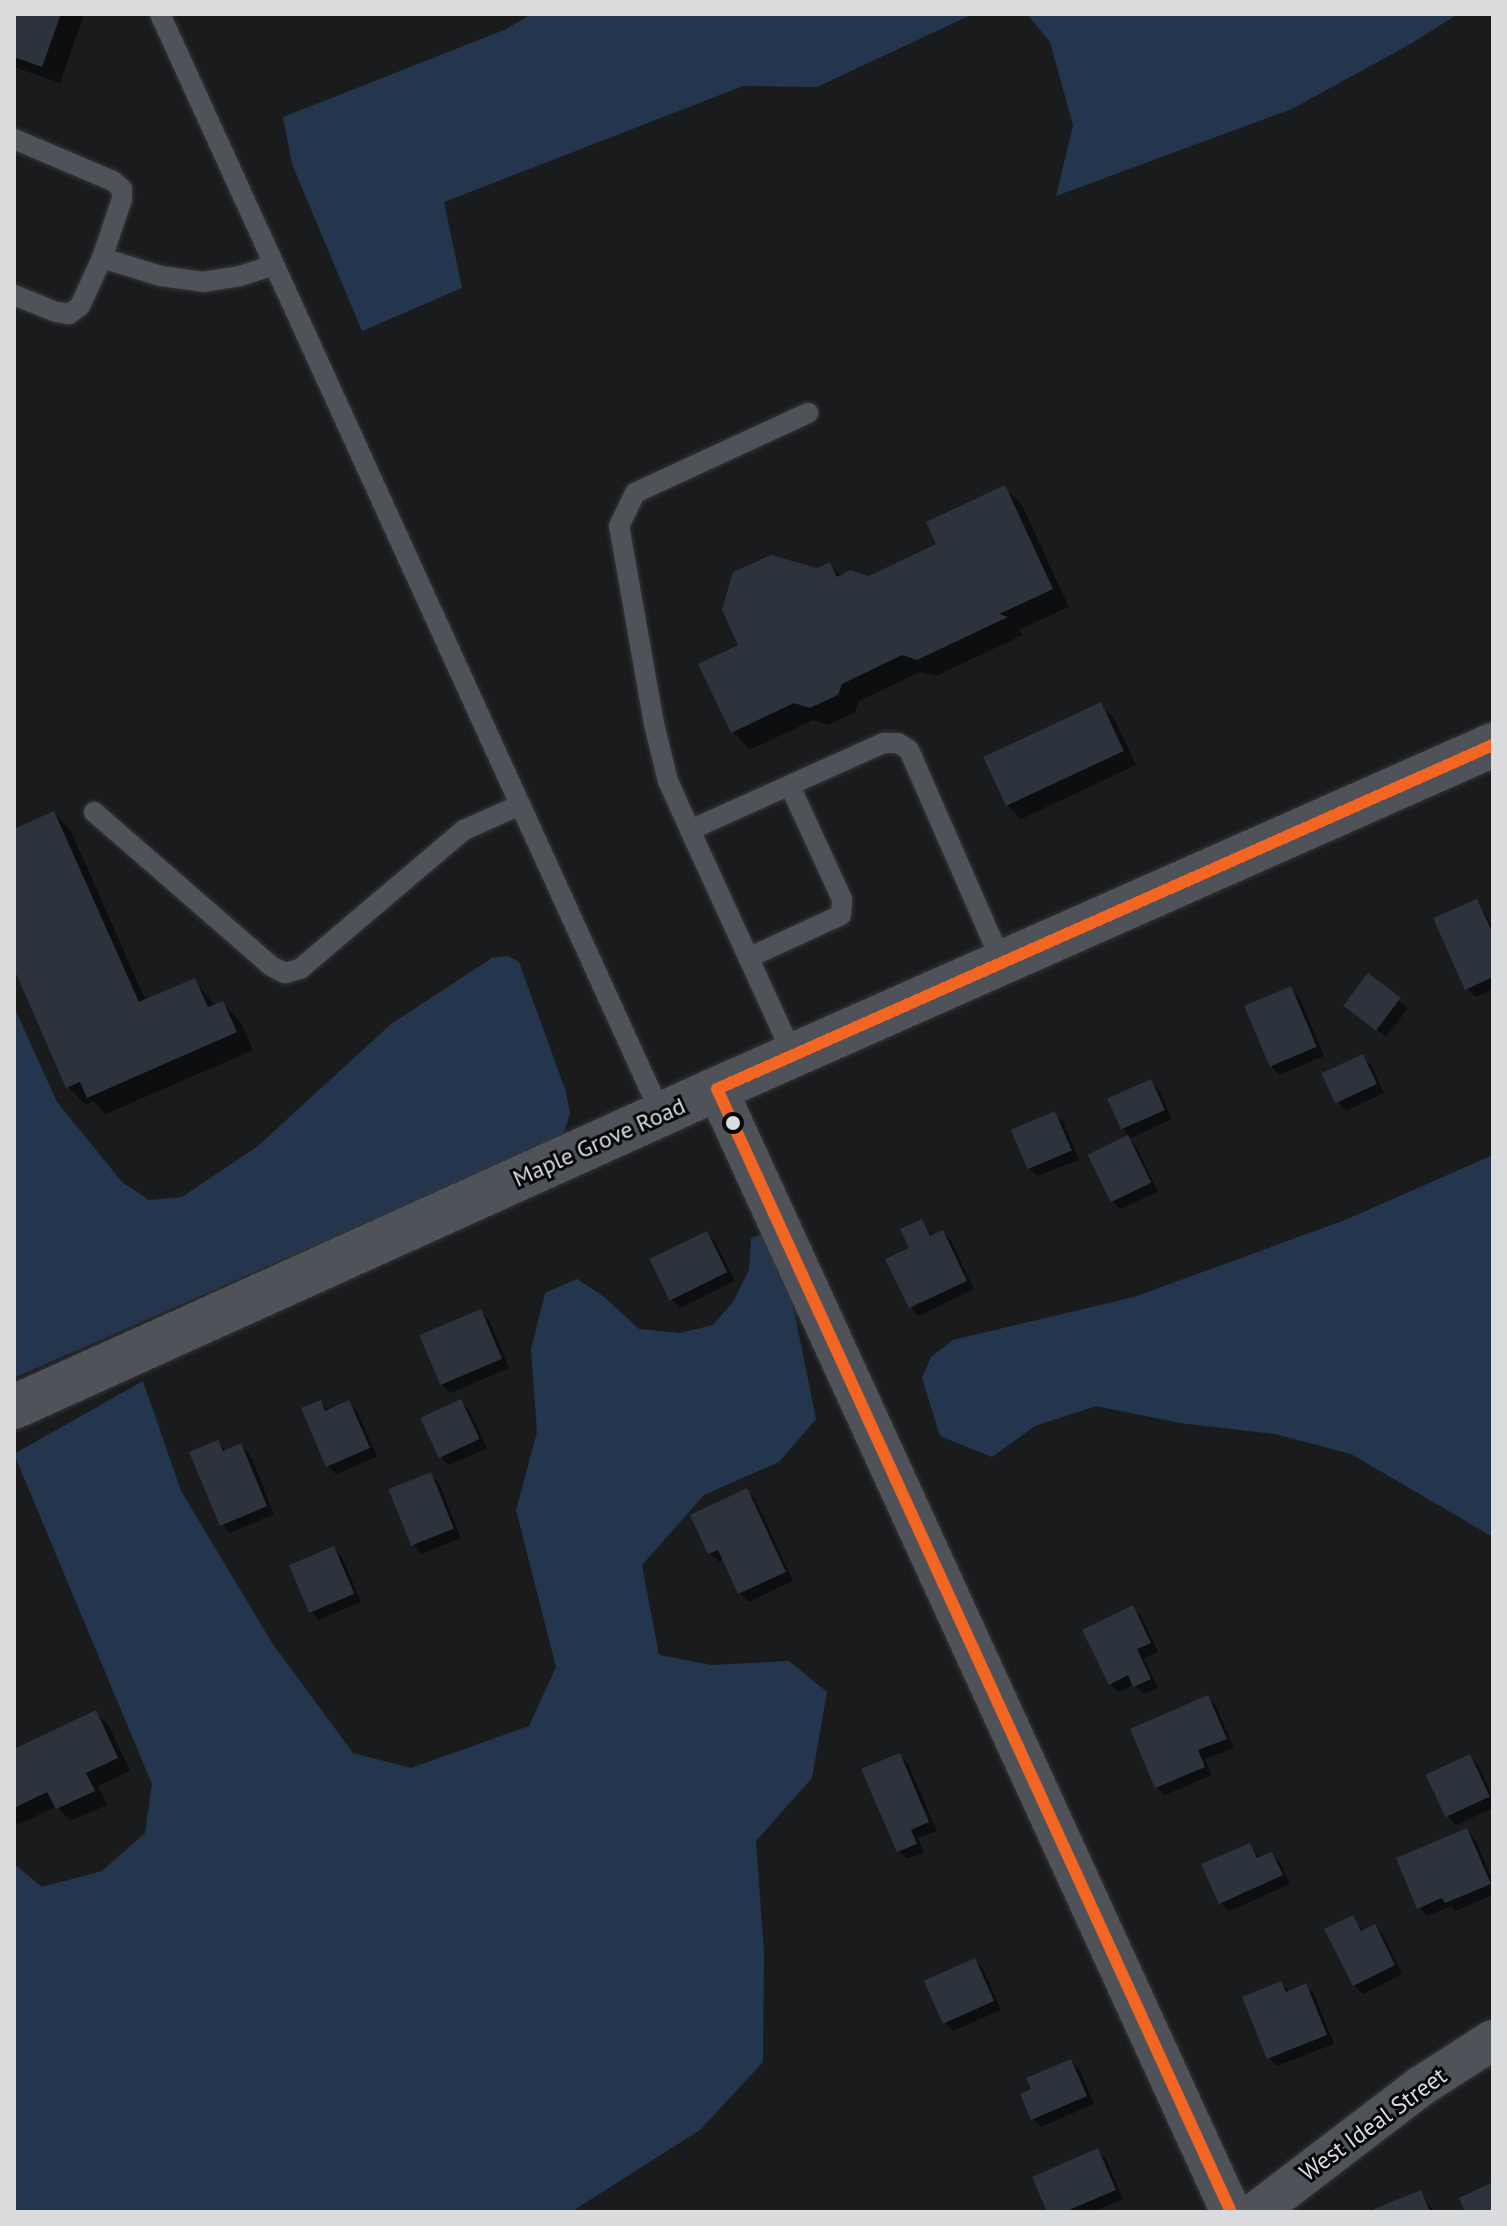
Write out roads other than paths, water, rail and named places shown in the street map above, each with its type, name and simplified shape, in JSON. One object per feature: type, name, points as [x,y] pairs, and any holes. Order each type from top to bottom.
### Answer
[{"type":"street","name":"Maple Grove Road","points":[[14,1407],[661,1114],[1493,745]]},
{"type":"street","points":[[717,1089],[1231,2212]]},
{"type":"street","name":"West Ideal Street","points":[[1256,2212],[1421,2086],[1493,2040]]},
{"type":"lane","points":[[160,14],[661,1114]]},
{"type":"lane","points":[[14,139],[113,181],[122,189],[122,199],[102,258],[80,306],[69,314],[14,295]]},
{"type":"lane","points":[[102,258],[161,276],[203,282],[240,276],[274,265]]},
{"type":"lane","points":[[793,1055],[668,781],[654,724],[619,526],[629,502],[644,488],[808,413]]},
{"type":"lane","points":[[690,830],[884,743],[898,743],[909,750],[1002,963]]},
{"type":"lane","points":[[750,957],[841,915],[842,899],[790,786]]},
{"type":"lane","points":[[94,812],[271,966],[285,973],[300,969],[464,830],[520,805]]}]
